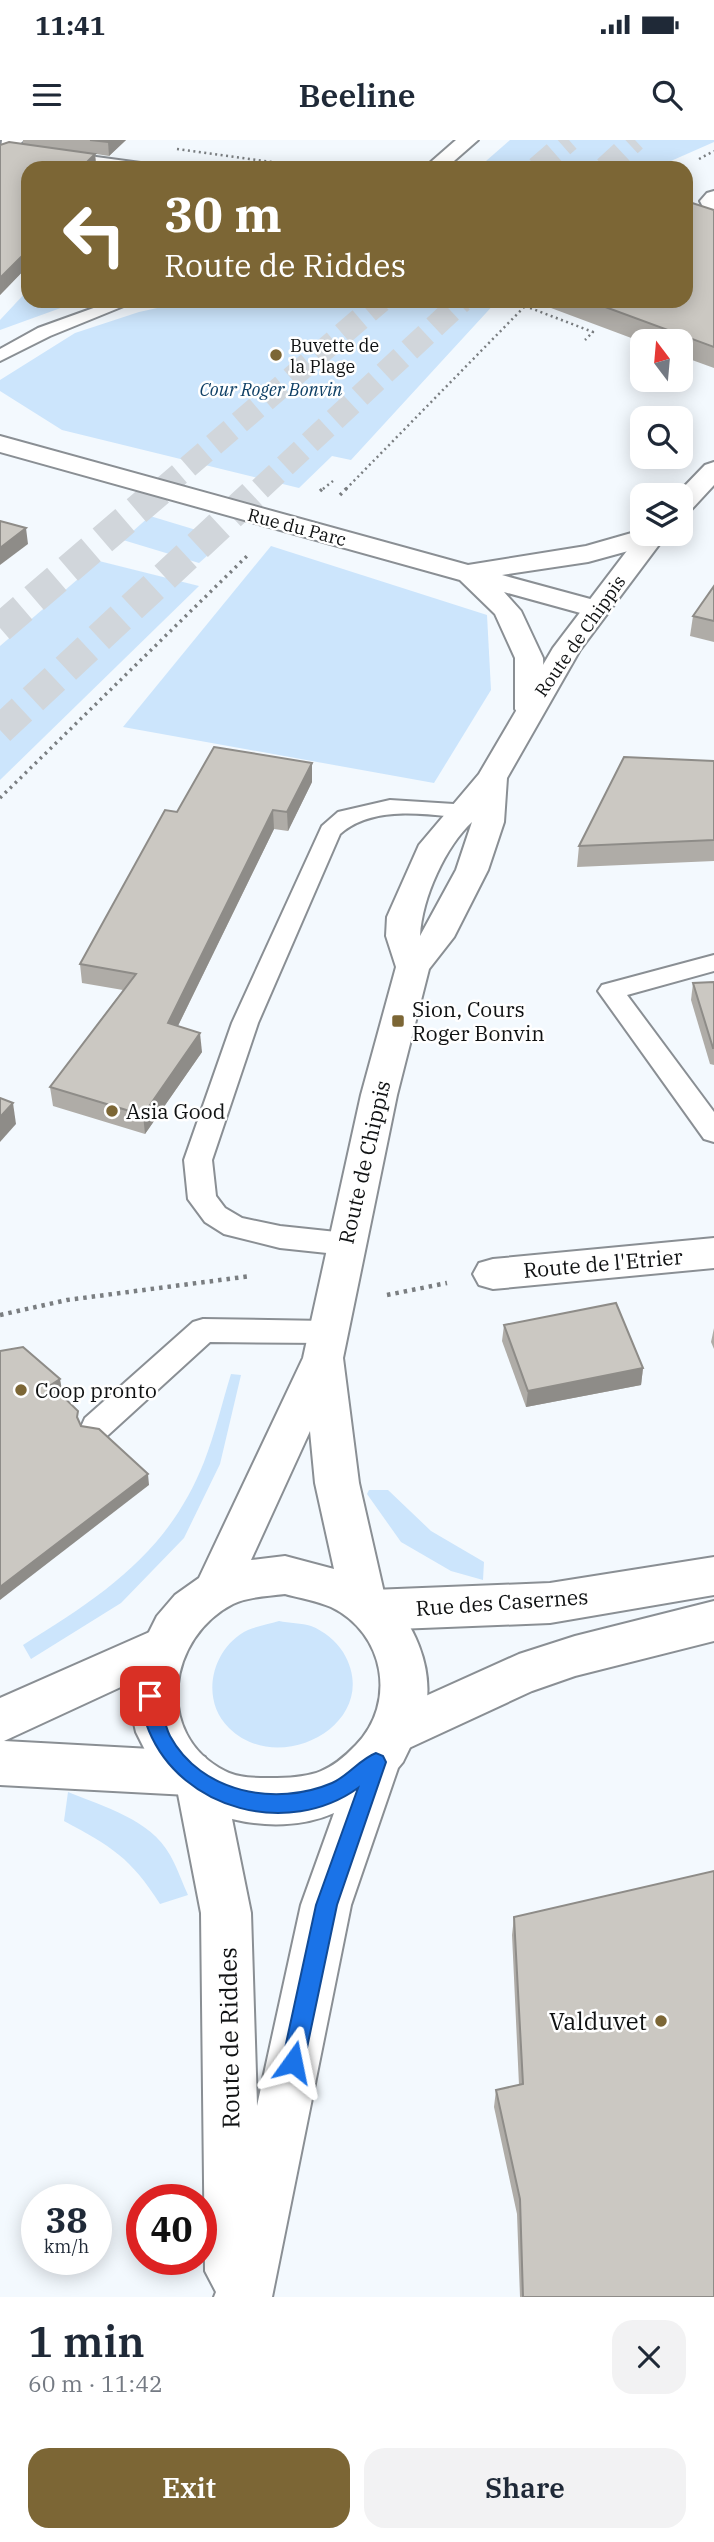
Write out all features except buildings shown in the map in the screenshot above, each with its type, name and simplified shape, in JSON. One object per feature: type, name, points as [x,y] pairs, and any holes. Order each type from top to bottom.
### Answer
[{"type":"street","points":[[442,161],[468,140]]},
{"type":"street","points":[[714,197],[710,201],[714,211]]},
{"type":"street","name":"Rue du Parc","points":[[0,444],[595,609]]},
{"type":"street","points":[[693,492],[714,470]]},
{"type":"street","points":[[467,572],[588,554],[630,542]]},
{"type":"street","name":"Route de Chippis","points":[[215,1591],[327,1332],[379,1095],[413,967],[438,937],[466,881],[475,812],[530,709],[595,609],[644,546]]},
{"type":"street","points":[[467,572],[507,611],[529,658],[530,709]]},
{"type":"street","points":[[413,967],[402,936],[404,917],[435,845],[475,812]]},
{"type":"street","name":"Route de l'Etrier","points":[[493,1274],[714,1253]]},
{"type":"street","name":"Route de Chippis","points":[[327,1332],[337,1483],[368,1606]]},
{"type":"street","name":"Route de Riddes","points":[[243,2297],[326,1905],[386,1747],[406,1702],[404,1659],[395,1639],[368,1606],[330,1583],[285,1575],[240,1581],[215,1591],[192,1606],[161,1647],[150,1696],[154,1721],[164,1744],[194,1778],[225,1796],[282,1805],[338,1790],[386,1747]]},
{"type":"street","name":"Rue des Casernes","points":[[368,1606],[550,1603],[714,1576]]},
{"type":"street","points":[[386,1747],[519,1675],[575,1656],[714,1621]]},
{"type":"street","points":[[0,1721],[161,1647]]},
{"type":"street","points":[[0,1763],[194,1778]]},
{"type":"street","name":"Route de Riddes","points":[[194,1778],[226,1913],[233,2297]]},
{"type":"lane","points":[[4,147],[100,161]]},
{"type":"lane","points":[[0,356],[44,332],[109,308]]},
{"type":"lane","points":[[346,1244],[280,1237],[234,1227],[215,1215],[202,1199],[198,1160],[245,1023],[330,831],[346,817],[380,808],[475,812]]},
{"type":"lane","points":[[714,963],[611,991],[714,1132]]},
{"type":"lane","points":[[96,1427],[203,1329],[327,1332]]},
{"type":"path","points":[[173,149],[263,161]]},
{"type":"path","points":[[339,496],[523,308]]},
{"type":"path","points":[[530,308],[593,331],[585,340]]},
{"type":"path","points":[[0,798],[270,533],[301,528]]},
{"type":"path","points":[[327,1332],[493,1274]]},
{"type":"path","points":[[0,1315],[67,1300],[259,1275]]},
{"type":"green space","points":[[510,140],[714,140],[671,161],[486,161]]},
{"type":"green space","points":[[21,298],[21,308],[61,308],[0,330],[0,320]]},
{"type":"green space","name":"Cour Roger Bonvin","points":[[157,308],[491,308],[351,460],[332,456],[299,488],[62,430],[0,391],[0,380],[75,333]]},
{"type":"green space","points":[[150,516],[226,539],[199,563],[123,540]]},
{"type":"green space","points":[[271,546],[487,615],[491,690],[434,783],[123,727]]},
{"type":"green space","points":[[99,561],[199,586],[0,780],[0,646]]},
{"type":"green space","points":[[231,1374],[241,1375],[220,1464],[184,1538],[121,1603],[31,1659],[23,1645],[106,1589],[152,1547],[172,1522],[204,1462]]},
{"type":"green space","points":[[369,1490],[388,1490],[431,1531],[484,1562],[483,1580],[451,1571],[401,1542],[367,1494]]},
{"type":"green space","points":[[279,1621],[311,1626],[329,1637],[343,1652],[352,1677],[350,1700],[339,1720],[321,1735],[299,1745],[275,1747],[251,1742],[229,1728],[214,1703],[212,1689],[218,1661],[226,1648],[248,1630]]},
{"type":"green space","points":[[68,1792],[111,1809],[151,1832],[170,1855],[188,1895],[160,1904],[139,1875],[119,1855],[64,1821]]},
{"type":"tunnel","points":[[545,161],[569,140]]},
{"type":"tunnel","points":[[612,161],[635,140]]},
{"type":"tunnel","points":[[162,489],[373,308]]},
{"type":"tunnel","points":[[260,489],[454,308]]},
{"type":"tunnel","points":[[0,628],[164,487]]},
{"type":"tunnel","points":[[0,730],[261,487]]},
{"type":"place","name":"Buvette de la Plage","points":[[276,355]]},
{"type":"place","name":"Sion, Cours Roger Bonvin","points":[[398,1021]]},
{"type":"place","name":"Asia Good","points":[[112,1111]]},
{"type":"place","name":"Coop pronto","points":[[21,1390]]},
{"type":"place","name":"Valduvet","points":[[661,2021]]},
{"type":"route","points":[[150,1696],[154,1721],[164,1744],[188,1773],[200,1783],[225,1796],[282,1805],[338,1790],[376,1762],[326,1905],[293,2062]]}]
